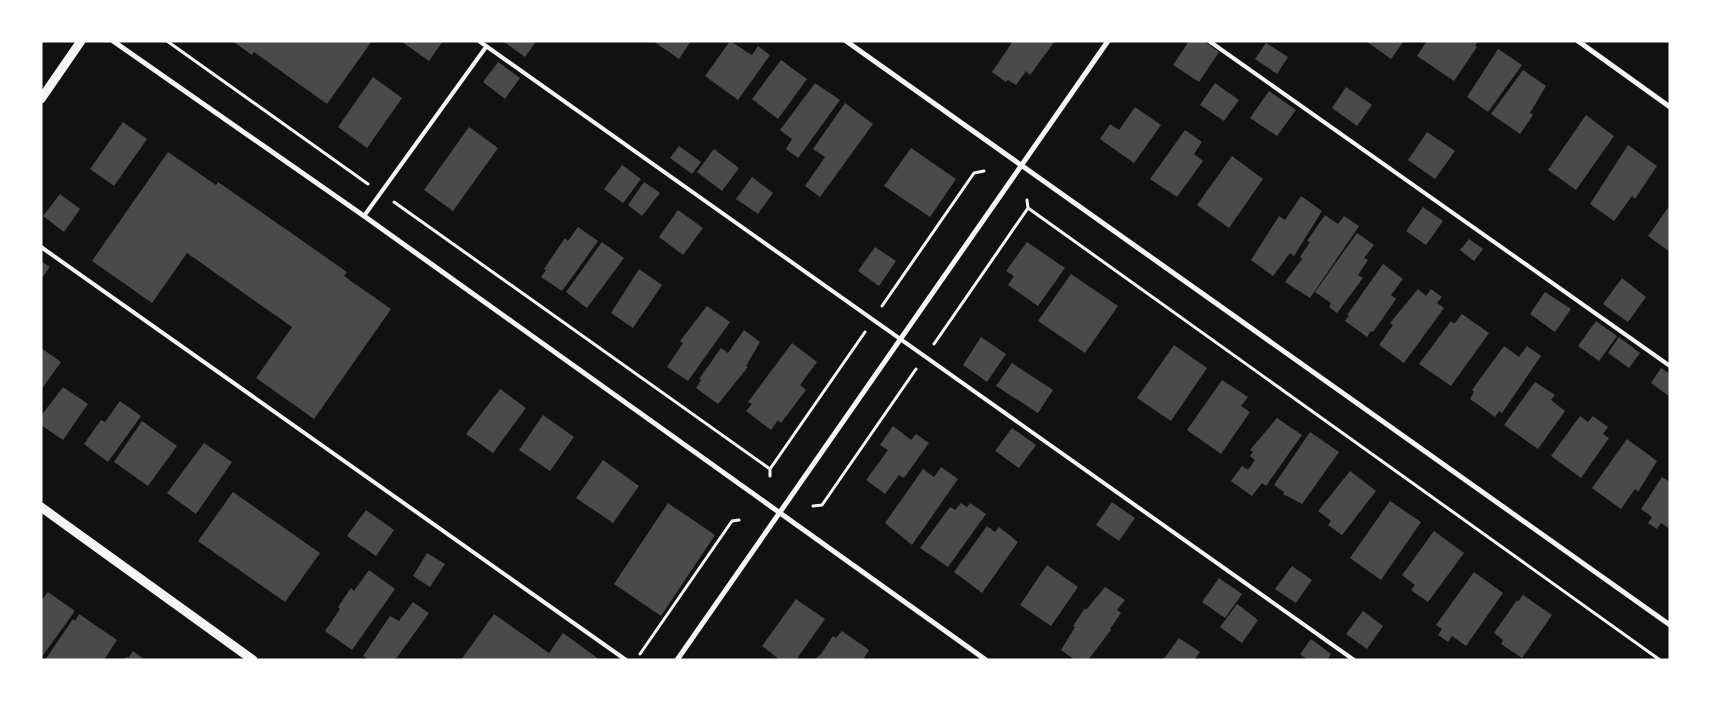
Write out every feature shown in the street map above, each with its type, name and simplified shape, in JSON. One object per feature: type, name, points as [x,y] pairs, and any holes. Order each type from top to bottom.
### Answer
[{"type":"street","points":[[41,99],[81,41]]},
{"type":"street","points":[[113,41],[364,216],[986,660]]},
{"type":"street","points":[[846,41],[1670,625]]},
{"type":"street","points":[[677,660],[1108,41]]},
{"type":"street","points":[[1578,41],[1670,107]]},
{"type":"street","points":[[41,507],[253,660]]},
{"type":"lane","points":[[478,41],[1354,660]]},
{"type":"lane","points":[[1209,41],[1670,366]]},
{"type":"lane","points":[[364,216],[486,47]]},
{"type":"lane","points":[[41,247],[626,660]]},
{"type":"path","points":[[167,41],[770,469]]},
{"type":"path","points":[[1027,200],[1028,208],[1660,660]]},
{"type":"path","points":[[636,660],[732,521],[739,520]]},
{"type":"building","points":[[232,41],[372,41],[327,104],[254,52],[252,55]]},
{"type":"building","points":[[401,41],[443,41],[429,61]]},
{"type":"building","points":[[503,41],[532,41],[535,43],[525,57]]},
{"type":"building","points":[[653,41],[691,41],[679,59]]},
{"type":"building","points":[[730,41],[752,55],[758,46],[770,55],[738,100],[705,76]]},
{"type":"building","points":[[1013,41],[1055,41],[1030,75],[1026,71],[1016,85],[1008,80],[1006,82],[992,72]]},
{"type":"building","points":[[1189,41],[1204,41],[1219,52],[1199,82],[1173,65]]},
{"type":"building","points":[[1366,41],[1404,41],[1391,59]]},
{"type":"building","points":[[1427,41],[1478,41],[1475,46],[1477,47],[1454,81],[1417,56]]},
{"type":"building","points":[[1266,43],[1288,57],[1277,74],[1255,59]]},
{"type":"building","points":[[1498,49],[1522,65],[1488,112],[1467,97]]},
{"type":"building","points":[[781,60],[807,79],[778,119],[752,99]]},
{"type":"building","points":[[498,62],[520,78],[505,99],[483,82]]},
{"type":"building","points":[[1523,70],[1546,86],[1530,113],[1533,115],[1520,134],[1491,114]]},
{"type":"building","points":[[373,77],[402,98],[367,148],[338,127]]},
{"type":"building","points":[[815,83],[840,100],[798,158],[786,149],[792,139],[780,130]]},
{"type":"building","points":[[1215,83],[1239,100],[1224,121],[1200,105]]},
{"type":"building","points":[[1346,87],[1372,105],[1357,126],[1332,108]]},
{"type":"building","points":[[1269,91],[1296,110],[1277,136],[1250,118]]},
{"type":"building","points":[[845,103],[873,124],[820,197],[805,186],[825,157],[813,149]]},
{"type":"building","points":[[1135,107],[1161,125],[1134,163],[1100,139],[1110,124],[1119,130]]},
{"type":"building","points":[[1586,115],[1614,136],[1576,190],[1548,170]]},
{"type":"building","points":[[123,122],[147,139],[114,186],[90,169]]},
{"type":"building","points":[[469,127],[498,148],[453,211],[424,190]]},
{"type":"building","points":[[1185,130],[1202,142],[1194,154],[1203,161],[1177,197],[1150,179]]},
{"type":"building","points":[[1427,132],[1455,151],[1435,179],[1408,160]]},
{"type":"building","points":[[1628,145],[1657,166],[1635,199],[1632,196],[1614,221],[1590,204]]},
{"type":"building","points":[[679,146],[701,162],[692,174],[670,158]]},
{"type":"building","points":[[911,148],[956,179],[930,217],[884,186]]},
{"type":"building","points":[[714,149],[739,168],[722,191],[697,172]]},
{"type":"building","points":[[168,152],[216,185],[218,182],[347,272],[344,276],[391,309],[314,419],[256,378],[292,327],[187,253],[152,303],[92,261]]},
{"type":"building","points":[[1232,156],[1263,179],[1229,228],[1197,205]]},
{"type":"building","points":[[622,165],[641,179],[623,203],[604,189]]},
{"type":"building","points":[[752,177],[773,193],[758,214],[736,199]]},
{"type":"building","points":[[644,182],[660,193],[642,216],[628,205]]},
{"type":"building","points":[[60,194],[80,209],[64,232],[43,216]]},
{"type":"building","points":[[1301,196],[1322,211],[1294,256],[1290,253],[1273,276],[1251,260],[1279,216],[1285,220]]},
{"type":"building","points":[[1670,205],[1670,252],[1648,236]]},
{"type":"building","points":[[1423,207],[1443,221],[1426,245],[1406,231]]},
{"type":"building","points":[[678,210],[703,228],[683,255],[659,237]]},
{"type":"building","points":[[1325,215],[1338,224],[1344,216],[1359,226],[1310,298],[1285,282],[1302,259],[1300,257],[1310,242],[1307,241]]},
{"type":"building","points":[[578,227],[598,241],[562,291],[541,277],[546,270],[544,269],[565,238],[568,241]]},
{"type":"building","points":[[1357,233],[1374,245],[1364,258],[1368,260],[1358,275],[1363,278],[1337,313],[1329,307],[1331,303],[1315,292]]},
{"type":"building","points":[[1469,239],[1483,249],[1474,261],[1460,250]]},
{"type":"building","points":[[602,242],[624,258],[587,308],[566,292]]},
{"type":"building","points":[[1027,242],[1065,268],[1038,306],[1008,285],[1014,276],[1006,271]]},
{"type":"building","points":[[875,247],[896,261],[879,286],[858,271]]},
{"type":"building","points":[[41,261],[50,267],[41,279]]},
{"type":"building","points":[[1383,264],[1403,279],[1391,295],[1396,299],[1373,332],[1371,331],[1367,337],[1345,321],[1349,316],[1347,315]]},
{"type":"building","points":[[639,269],[662,285],[633,328],[611,313]]},
{"type":"building","points":[[1071,274],[1118,306],[1085,353],[1038,321]]},
{"type":"building","points":[[1622,278],[1646,297],[1628,322],[1603,304]]},
{"type":"building","points":[[1418,289],[1426,296],[1431,289],[1442,297],[1437,303],[1444,308],[1404,363],[1379,345],[1393,325],[1390,323]]},
{"type":"building","points":[[1545,292],[1571,309],[1555,332],[1530,314]]},
{"type":"building","points":[[707,306],[730,322],[688,381],[667,367],[683,343],[680,341]]},
{"type":"building","points":[[1462,314],[1489,333],[1451,386],[1419,364],[1451,321],[1454,324]]},
{"type":"building","points":[[1596,321],[1617,336],[1599,361],[1578,346]]},
{"type":"building","points":[[744,330],[760,342],[746,366],[748,367],[718,404],[696,388],[701,380],[699,379],[721,348],[728,353]]},
{"type":"building","points":[[981,337],[1006,354],[987,382],[963,365]]},
{"type":"building","points":[[1619,337],[1640,353],[1629,368],[1608,353]]},
{"type":"building","points":[[792,343],[817,362],[800,385],[806,390],[781,423],[778,420],[771,430],[746,411],[752,404],[748,402]]},
{"type":"building","points":[[1174,345],[1207,368],[1171,421],[1137,398]]},
{"type":"building","points":[[1504,346],[1519,357],[1527,346],[1541,356],[1502,413],[1499,411],[1495,417],[1470,399],[1474,392],[1472,390]]},
{"type":"building","points":[[41,348],[61,362],[41,390]]},
{"type":"building","points":[[1012,363],[1053,390],[1038,413],[996,386]]},
{"type":"building","points":[[1661,368],[1670,374],[1670,397],[1651,383]]},
{"type":"building","points":[[1222,380],[1248,397],[1241,406],[1250,412],[1221,454],[1187,430]]},
{"type":"building","points":[[1535,382],[1555,395],[1551,400],[1565,411],[1538,449],[1504,425]]},
{"type":"building","points":[[63,387],[88,404],[63,440],[41,425],[41,416]]},
{"type":"building","points":[[500,389],[526,408],[493,453],[466,434]]},
{"type":"building","points":[[120,401],[141,416],[108,462],[84,444],[101,420],[105,422]]},
{"type":"building","points":[[543,415],[574,437],[550,471],[519,450]]},
{"type":"building","points":[[1580,416],[1588,422],[1593,416],[1608,427],[1603,434],[1609,438],[1581,478],[1551,456]]},
{"type":"building","points":[[1277,418],[1302,435],[1266,486],[1262,483],[1252,496],[1231,481],[1242,466],[1248,470],[1255,460],[1250,456],[1253,452],[1250,450]]},
{"type":"building","points":[[142,421],[177,446],[148,486],[114,462]]},
{"type":"building","points":[[893,426],[911,440],[916,434],[929,443],[904,478],[899,475],[885,494],[866,480],[888,450],[880,445]]},
{"type":"building","points":[[1012,428],[1036,445],[1019,468],[995,451]]},
{"type":"building","points":[[1310,432],[1339,452],[1302,504],[1283,494],[1284,492],[1274,485]]},
{"type":"building","points":[[1627,439],[1657,461],[1638,492],[1635,489],[1621,509],[1592,488]]},
{"type":"building","points":[[204,443],[232,462],[196,514],[167,493]]},
{"type":"building","points":[[603,460],[639,486],[613,523],[576,498]]},
{"type":"building","points":[[941,467],[958,479],[912,545],[885,523],[923,469],[934,477]]},
{"type":"building","points":[[1350,471],[1376,491],[1342,535],[1328,525],[1331,521],[1318,511]]},
{"type":"building","points":[[1662,477],[1670,482],[1670,529],[1661,523],[1657,529],[1648,523],[1652,517],[1641,509]]},
{"type":"building","points":[[233,492],[320,553],[285,602],[198,541]]},
{"type":"building","points":[[1390,501],[1421,522],[1381,580],[1350,558]]},
{"type":"building","points":[[1112,502],[1135,518],[1119,541],[1096,525]]},
{"type":"building","points":[[668,503],[715,535],[661,616],[614,584]]},
{"type":"building","points":[[961,503],[967,507],[970,503],[986,514],[948,567],[920,548],[950,507],[955,510]]},
{"type":"building","points":[[366,510],[394,530],[376,556],[347,536]]},
{"type":"building","points":[[987,526],[995,532],[999,527],[1018,542],[982,593],[954,572]]},
{"type":"building","points":[[1434,531],[1464,553],[1428,602],[1411,590],[1415,585],[1402,575]]},
{"type":"building","points":[[427,553],[445,564],[430,587],[413,576]]},
{"type":"building","points":[[1047,565],[1078,587],[1051,626],[1020,605]]},
{"type":"building","points":[[1292,566],[1312,580],[1296,603],[1275,589]]},
{"type":"building","points":[[369,570],[395,589],[352,650],[325,631],[351,588],[354,591]]},
{"type":"building","points":[[1474,572],[1503,593],[1466,646],[1452,636],[1448,642],[1438,635],[1442,629],[1436,625]]},
{"type":"building","points":[[1219,578],[1242,594],[1225,618],[1202,602]]},
{"type":"building","points":[[1105,587],[1125,600],[1117,610],[1121,613],[1111,630],[1088,660],[1075,660],[1061,650],[1085,608],[1086,610]]},
{"type":"building","points":[[48,592],[75,611],[41,658],[41,601]]},
{"type":"building","points":[[1523,595],[1552,615],[1522,658],[1501,644],[1503,640],[1494,633],[1517,600],[1518,602]]},
{"type":"building","points":[[796,599],[825,619],[796,660],[780,660],[762,646]]},
{"type":"building","points":[[413,602],[429,613],[395,660],[369,660],[363,656],[390,616],[399,621]]},
{"type":"building","points":[[1237,604],[1258,620],[1242,643],[1220,627]]},
{"type":"building","points":[[1363,611],[1383,626],[1367,649],[1346,634]]},
{"type":"building","points":[[79,614],[117,640],[104,660],[45,660],[73,619],[75,621]]},
{"type":"building","points":[[494,614],[549,653],[563,633],[600,660],[461,660]]},
{"type":"building","points":[[842,631],[869,650],[864,658],[867,660],[814,660],[821,654],[833,636],[836,638]]},
{"type":"building","points":[[1179,638],[1200,652],[1194,660],[1163,660]]},
{"type":"building","points":[[1311,639],[1331,654],[1327,660],[1308,660],[1300,654]]},
{"type":"building","points":[[133,651],[145,660],[124,660]]}]
